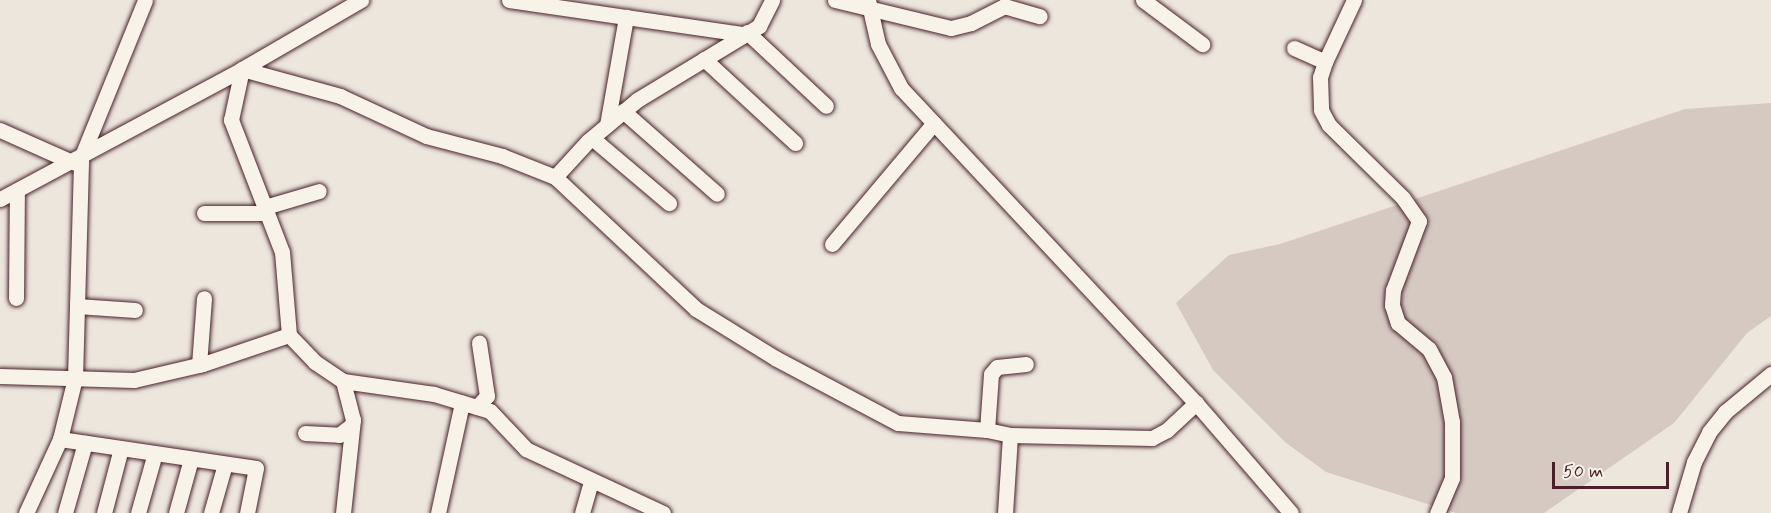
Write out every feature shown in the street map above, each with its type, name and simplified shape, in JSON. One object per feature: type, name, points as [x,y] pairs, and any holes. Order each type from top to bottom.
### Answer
[{"type":"street","points":[[26,513],[60,439],[75,378],[77,160],[145,0]]},
{"type":"street","points":[[0,199],[77,160],[361,0]]},
{"type":"street","points":[[509,0],[745,33],[826,106]]},
{"type":"street","points":[[555,177],[592,138],[623,111],[759,26],[772,0]]},
{"type":"street","points":[[835,0],[868,3],[951,28],[971,23],[1004,6],[1040,16]]},
{"type":"street","points":[[1143,0],[1202,44]]},
{"type":"street","points":[[1354,0],[1324,62],[1320,76],[1321,110],[1329,125],[1403,198],[1419,221],[1393,290],[1392,305],[1398,322],[1429,349],[1444,377],[1452,422],[1452,478],[1437,513]]},
{"type":"street","points":[[868,3],[878,44],[901,88],[1196,403],[1291,513]]},
{"type":"street","points":[[607,125],[626,17]]},
{"type":"street","points":[[1294,48],[1324,62]]},
{"type":"street","points":[[704,59],[795,143]]},
{"type":"street","points":[[242,69],[339,96],[426,136],[502,156],[555,177],[696,309],[776,358],[898,423],[987,429],[1010,435],[1152,438],[1167,430],[1196,403]]},
{"type":"street","points":[[242,69],[231,120],[282,252],[289,335],[315,362],[343,381],[434,394],[490,411],[526,449],[663,513]]},
{"type":"street","points":[[623,111],[717,194]]},
{"type":"street","points":[[832,244],[934,123]]},
{"type":"street","points":[[0,130],[77,160]]},
{"type":"street","points":[[592,138],[669,203]]},
{"type":"street","points":[[16,298],[17,190]]},
{"type":"street","points":[[204,213],[266,210],[319,190]]},
{"type":"street","points":[[199,365],[204,298]]},
{"type":"street","points":[[77,306],[135,310]]},
{"type":"street","points":[[0,376],[134,380],[199,365],[289,335]]},
{"type":"street","points":[[438,513],[470,405],[487,396],[479,343]]},
{"type":"street","points":[[987,429],[991,374],[997,367],[1026,364]]},
{"type":"street","points":[[1679,513],[1694,462],[1709,432],[1725,412],[1771,374]]},
{"type":"street","points":[[343,381],[352,425],[343,513]]},
{"type":"street","points":[[304,432],[339,435],[352,425]]},
{"type":"street","points":[[1005,513],[1010,435]]},
{"type":"street","points":[[60,439],[256,468],[247,513]]},
{"type":"street","points":[[65,513],[85,443]]},
{"type":"street","points":[[104,513],[121,448]]},
{"type":"street","points":[[138,513],[155,453]]},
{"type":"street","points":[[176,513],[191,459]]},
{"type":"street","points":[[211,513],[225,464]]},
{"type":"street","points":[[582,513],[591,481]]},
{"type":"shaded area","points":[[1771,103],[1771,316],[1747,333],[1674,423],[1544,513],[1456,513],[1326,472],[1285,442],[1213,370],[1176,303],[1229,255],[1280,244],[1685,109]]}]
